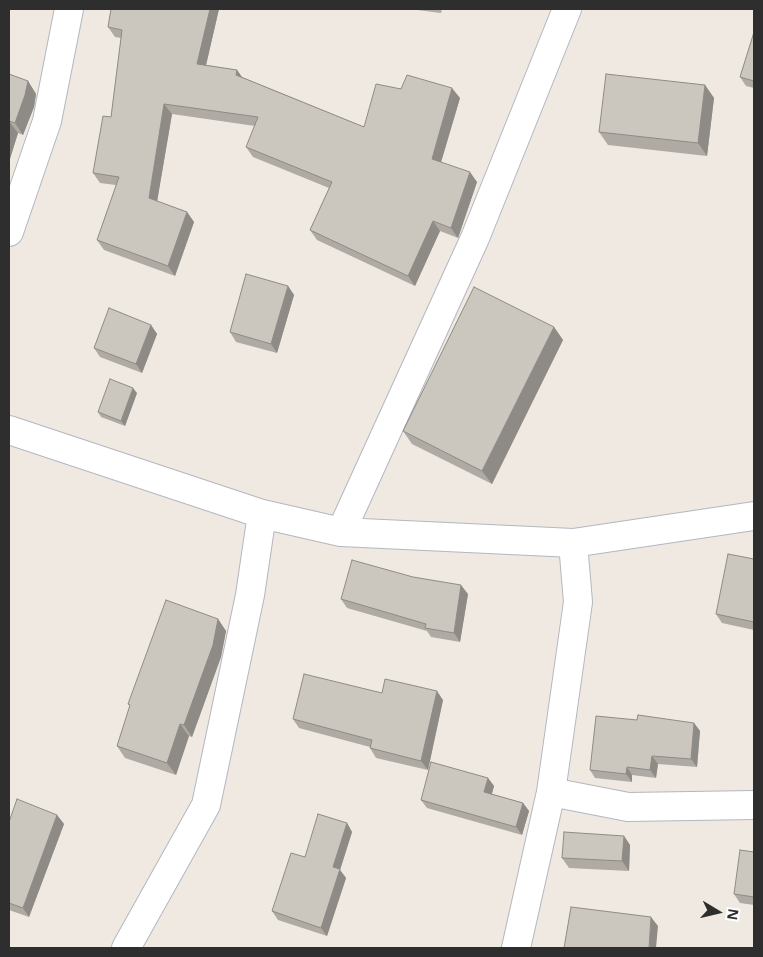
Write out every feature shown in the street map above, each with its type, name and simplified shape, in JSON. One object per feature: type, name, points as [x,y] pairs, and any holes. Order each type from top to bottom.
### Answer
[{"type":"street","points":[[9,232],[47,121],[69,9]]},
{"type":"street","points":[[340,532],[475,238],[568,9]]},
{"type":"street","points":[[9,430],[262,514],[340,532],[573,543],[754,516]]},
{"type":"street","points":[[126,948],[206,805],[250,595],[262,514]]},
{"type":"street","points":[[516,948],[551,792],[578,602],[573,543]]},
{"type":"street","points":[[551,792],[628,807],[754,805]]},
{"type":"building","points":[[111,9],[210,9],[197,64],[237,70],[236,75],[364,127],[376,84],[401,89],[407,75],[452,88],[432,159],[470,172],[451,228],[433,221],[408,276],[310,230],[332,182],[246,147],[258,117],[164,104],[149,198],[187,212],[168,266],[97,240],[119,177],[93,173],[103,116],[111,117],[122,30],[108,27]]},
{"type":"building","points":[[754,32],[754,81],[740,77]]},
{"type":"building","points":[[9,74],[28,81],[15,123],[9,121]]},
{"type":"building","points":[[606,74],[705,85],[698,143],[599,132]]},
{"type":"building","points":[[246,274],[288,286],[271,344],[230,332]]},
{"type":"building","points":[[474,287],[554,327],[482,471],[403,431]]},
{"type":"building","points":[[109,308],[151,325],[136,364],[94,348]]},
{"type":"building","points":[[110,379],[133,388],[121,421],[98,412]]},
{"type":"building","points":[[728,554],[754,559],[754,622],[716,614]]},
{"type":"building","points":[[352,560],[413,577],[461,585],[454,633],[425,628],[426,624],[341,599]]},
{"type":"building","points":[[166,600],[218,619],[213,645],[184,725],[180,724],[167,763],[117,746],[130,705],[128,704]]},
{"type":"building","points":[[304,674],[382,693],[385,679],[437,691],[421,761],[370,748],[372,740],[293,719]]},
{"type":"building","points":[[638,715],[694,723],[691,759],[652,756],[650,770],[627,767],[626,774],[590,770],[596,716],[637,720]]},
{"type":"building","points":[[431,762],[488,778],[484,792],[523,803],[516,827],[421,800]]},
{"type":"building","points":[[17,799],[57,815],[23,908],[9,903],[9,822]]},
{"type":"building","points":[[318,814],[347,823],[333,867],[340,869],[321,928],[272,911],[291,853],[305,857]]},
{"type":"building","points":[[564,832],[624,836],[622,861],[562,858]]},
{"type":"building","points":[[740,850],[754,852],[754,897],[734,894]]},
{"type":"building","points":[[571,907],[651,917],[649,948],[564,948]]}]
